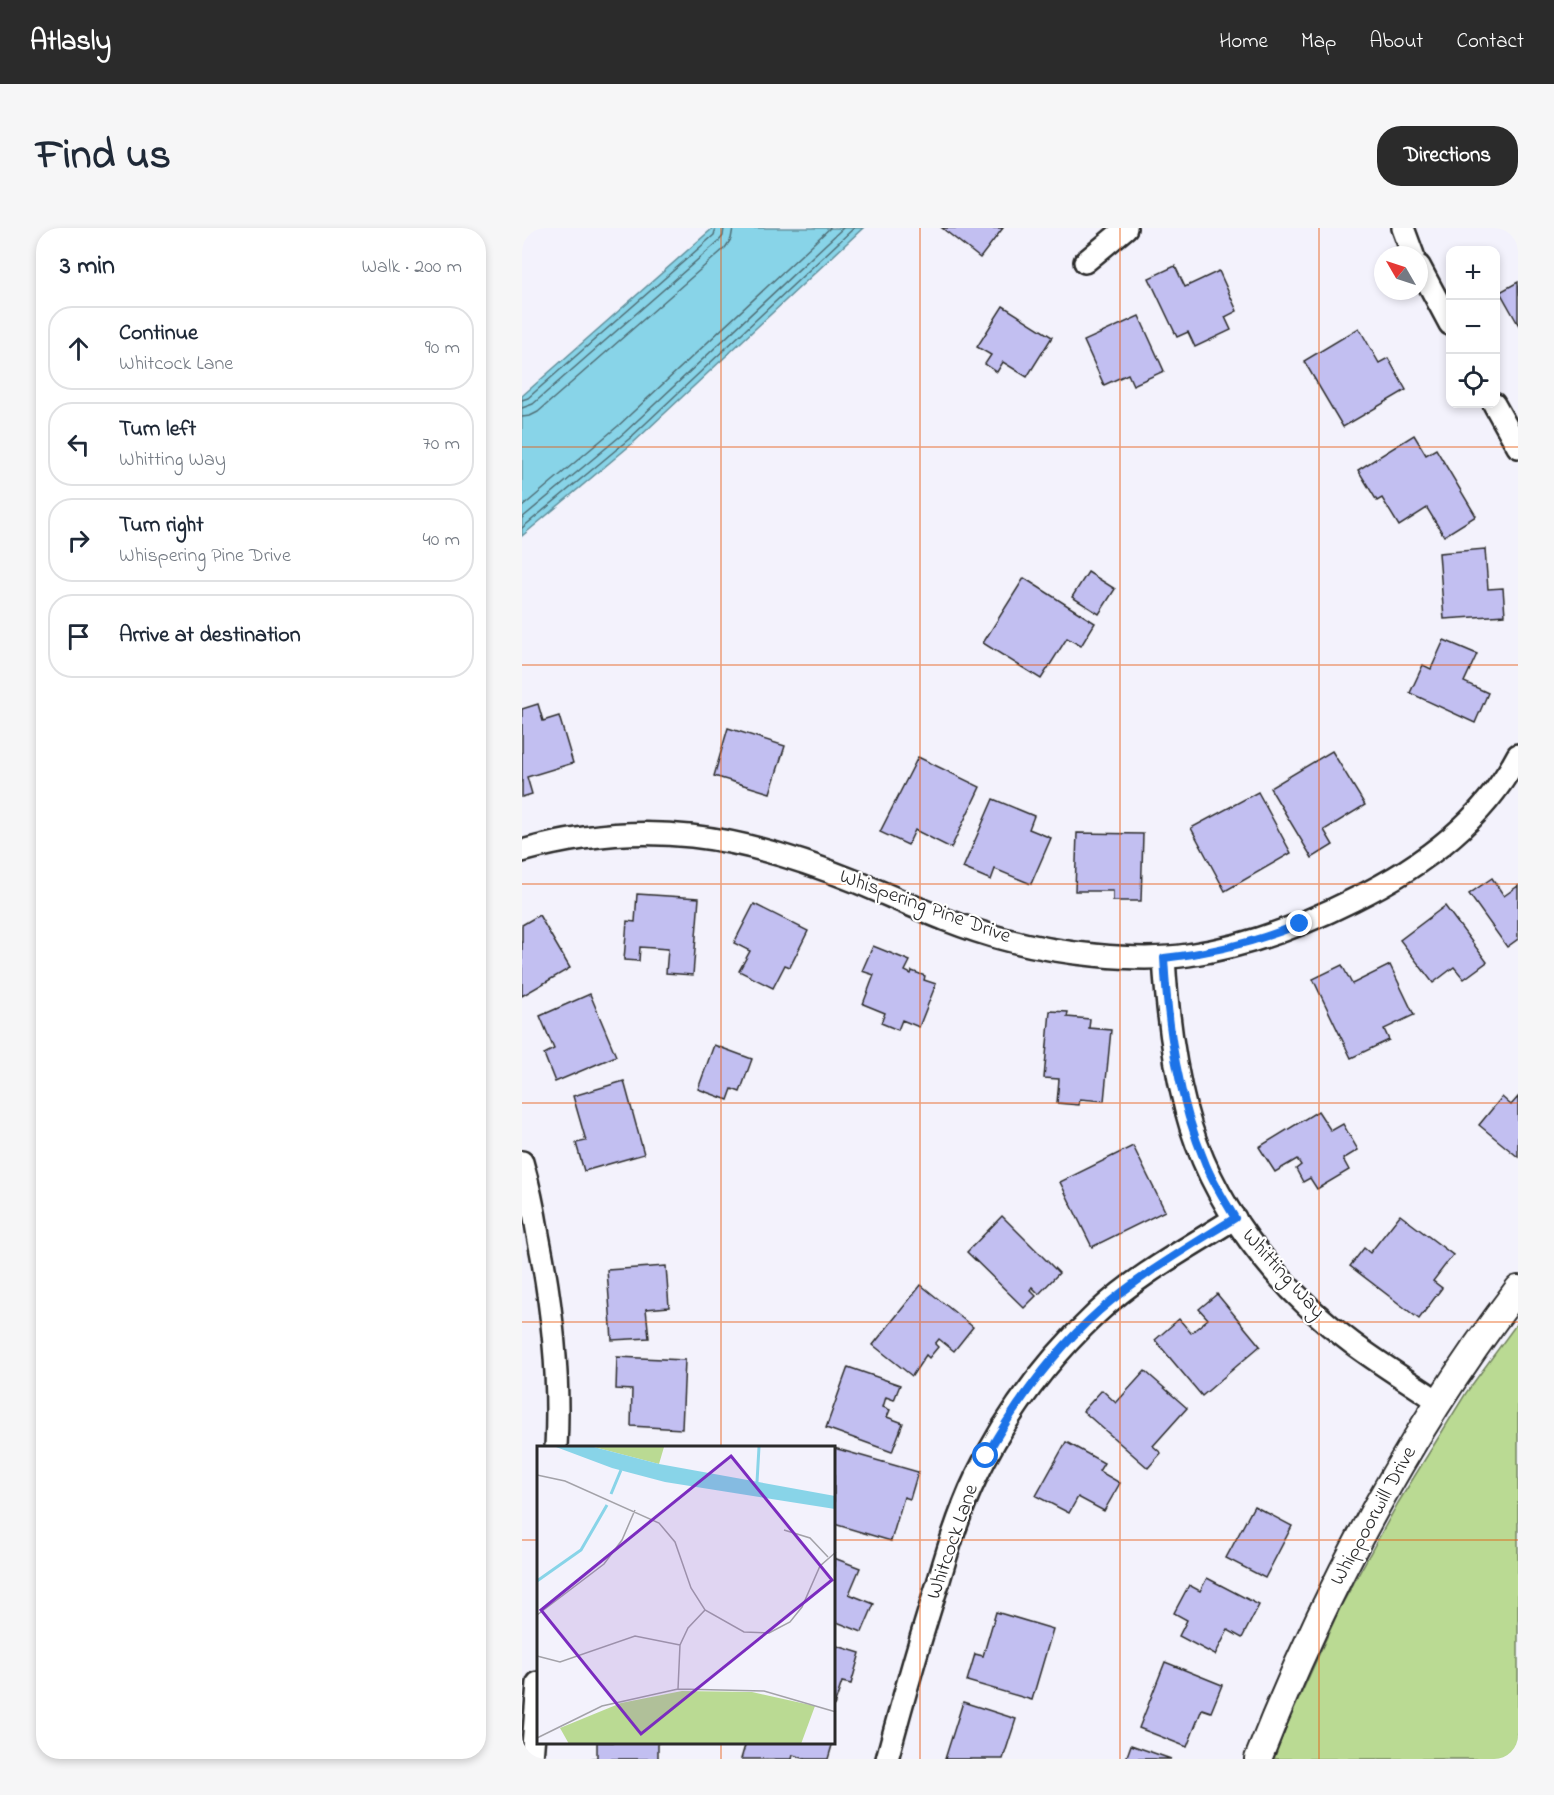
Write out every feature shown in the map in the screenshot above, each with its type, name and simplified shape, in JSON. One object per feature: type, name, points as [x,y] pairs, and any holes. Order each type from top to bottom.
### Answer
[{"type":"street","points":[[1085,262],[1126,228]]},
{"type":"street","points":[[1403,228],[1410,246]]},
{"type":"street","points":[[1428,283],[1446,317]]},
{"type":"street","points":[[1496,408],[1518,447]]},
{"type":"street","name":"Whispering Pine Drive","points":[[522,851],[561,841],[635,833],[672,833],[714,839],[791,857],[918,909],[1004,939],[1071,952],[1164,958],[1229,947],[1272,935],[1335,909],[1396,877],[1424,859],[1464,826],[1499,784],[1518,755]]},
{"type":"street","name":"Whitting Way","points":[[1164,958],[1168,1011],[1187,1112],[1207,1167],[1235,1218],[1277,1273],[1322,1318],[1352,1343],[1439,1402]]},
{"type":"street","points":[[522,1162],[545,1270],[551,1315],[556,1377],[556,1446]]},
{"type":"street","name":"Whitcock Lane","points":[[887,1759],[913,1663],[956,1525],[975,1478],[1002,1427],[1050,1363],[1098,1312],[1159,1266],[1235,1218]]},
{"type":"street","name":"Whippoorwill Drive","points":[[1258,1759],[1308,1640],[1370,1519],[1439,1402],[1518,1289]]},
{"type":"street","points":[[532,1759],[537,1696]]},
{"type":"green space","points":[[1518,1322],[1518,1759],[1274,1759],[1340,1608],[1398,1503],[1466,1393]]},
{"type":"water","points":[[713,228],[863,228],[633,443],[522,536],[522,396]]},
{"type":"building","points":[[942,228],[1003,228],[980,258]]},
{"type":"building","points":[[1175,266],[1185,287],[1219,271],[1237,311],[1225,317],[1231,330],[1195,347],[1188,332],[1177,337],[1149,278]]},
{"type":"building","points":[[1518,282],[1518,324],[1500,292]]},
{"type":"building","points":[[1003,306],[1052,337],[1027,377],[1003,362],[997,372],[985,364],[991,355],[977,347]]},
{"type":"building","points":[[1139,316],[1164,371],[1133,385],[1128,374],[1104,385],[1084,341]]},
{"type":"building","points":[[1359,328],[1379,363],[1388,358],[1406,390],[1343,427],[1304,361]]},
{"type":"building","points":[[1414,435],[1426,455],[1436,449],[1476,516],[1444,536],[1427,508],[1399,526],[1382,498],[1377,501],[1358,470]]},
{"type":"building","points":[[1485,549],[1488,589],[1503,588],[1505,615],[1444,619],[1439,553]]},
{"type":"building","points":[[1088,572],[1115,589],[1099,614],[1072,597]]},
{"type":"building","points":[[1024,578],[1095,623],[1081,646],[1067,638],[1041,679],[983,643]]},
{"type":"building","points":[[1444,640],[1477,654],[1464,682],[1488,693],[1475,723],[1410,693],[1423,665],[1431,669]]},
{"type":"building","points":[[538,704],[543,721],[559,716],[573,763],[527,777],[532,794],[522,797],[522,709]]},
{"type":"building","points":[[728,728],[785,746],[770,793],[714,776]]},
{"type":"building","points":[[1332,751],[1365,805],[1324,830],[1333,845],[1312,858],[1270,788]]},
{"type":"building","points":[[918,757],[980,787],[951,848],[915,830],[908,845],[880,832]]},
{"type":"building","points":[[1258,792],[1291,853],[1225,891],[1191,828]]},
{"type":"building","points":[[993,799],[1034,816],[1029,829],[1051,838],[1031,884],[995,869],[991,880],[963,868]]},
{"type":"building","points":[[1077,833],[1143,834],[1141,901],[1113,901],[1113,891],[1075,891]]},
{"type":"building","points":[[1492,878],[1504,896],[1518,886],[1518,939],[1507,947],[1469,894]]},
{"type":"building","points":[[637,894],[699,898],[693,975],[666,973],[668,949],[640,947],[639,961],[624,960],[627,921],[635,922]]},
{"type":"building","points":[[754,904],[808,931],[790,967],[785,965],[773,988],[739,971],[750,951],[734,943]]},
{"type":"building","points":[[1445,906],[1487,962],[1464,979],[1454,967],[1433,983],[1400,940]]},
{"type":"building","points":[[539,915],[570,968],[522,996],[522,925]]},
{"type":"building","points":[[873,946],[910,961],[905,971],[925,976],[924,980],[936,984],[919,1027],[902,1020],[898,1030],[881,1023],[885,1013],[863,1004],[874,975],[862,971]]},
{"type":"building","points":[[1342,965],[1352,984],[1390,965],[1414,1015],[1384,1029],[1389,1040],[1351,1058],[1313,979]]},
{"type":"building","points":[[590,994],[616,1056],[555,1082],[544,1054],[554,1049],[540,1016]]},
{"type":"building","points":[[1050,1011],[1068,1012],[1067,1017],[1090,1019],[1089,1028],[1111,1030],[1104,1101],[1080,1099],[1079,1105],[1057,1103],[1059,1079],[1044,1078]]},
{"type":"building","points":[[714,1045],[752,1059],[740,1092],[732,1089],[728,1100],[698,1089]]},
{"type":"building","points":[[624,1081],[644,1154],[584,1171],[576,1143],[586,1141],[573,1096]]},
{"type":"building","points":[[1502,1097],[1511,1105],[1518,1097],[1518,1157],[1479,1125]]},
{"type":"building","points":[[1318,1111],[1331,1131],[1343,1124],[1358,1150],[1343,1159],[1349,1170],[1317,1189],[1310,1178],[1303,1182],[1296,1169],[1301,1165],[1297,1159],[1275,1172],[1259,1147]]},
{"type":"building","points":[[1133,1146],[1165,1211],[1092,1247],[1060,1182]]},
{"type":"building","points":[[1400,1215],[1453,1255],[1433,1281],[1442,1288],[1419,1319],[1350,1266],[1364,1248],[1370,1253]]},
{"type":"building","points":[[1002,1216],[1059,1273],[1039,1294],[1032,1287],[1030,1290],[1036,1296],[1024,1308],[967,1252]]},
{"type":"building","points":[[666,1266],[669,1307],[646,1309],[649,1338],[612,1340],[607,1270]]},
{"type":"building","points":[[921,1285],[973,1327],[954,1351],[939,1339],[935,1344],[938,1347],[929,1358],[926,1355],[912,1376],[873,1345]]},
{"type":"building","points":[[1217,1294],[1260,1346],[1202,1396],[1155,1340],[1179,1319],[1191,1333],[1208,1319],[1199,1309]]},
{"type":"building","points":[[617,1357],[685,1360],[682,1429],[631,1426],[632,1390],[616,1389]]},
{"type":"building","points":[[848,1367],[900,1385],[894,1400],[886,1397],[883,1407],[890,1410],[887,1417],[903,1423],[892,1452],[826,1428]]},
{"type":"building","points":[[1145,1371],[1187,1408],[1153,1446],[1161,1453],[1148,1468],[1083,1411],[1102,1390],[1116,1403]]},
{"type":"building","points":[[1066,1442],[1104,1463],[1099,1471],[1120,1483],[1104,1511],[1078,1497],[1069,1513],[1036,1496]]},
{"type":"building","points":[[836,1449],[918,1472],[910,1499],[904,1497],[891,1541],[836,1525]]},
{"type":"building","points":[[1254,1506],[1292,1526],[1265,1578],[1226,1558]]},
{"type":"building","points":[[836,1559],[860,1568],[849,1594],[874,1604],[862,1632],[836,1622]]},
{"type":"building","points":[[1207,1578],[1259,1605],[1242,1638],[1228,1630],[1215,1655],[1179,1636],[1187,1620],[1174,1613],[1189,1585],[1200,1591]]},
{"type":"building","points":[[996,1612],[1053,1629],[1032,1700],[967,1681],[975,1654],[983,1656]]},
{"type":"building","points":[[836,1646],[860,1653],[851,1684],[842,1682],[836,1700]]},
{"type":"building","points":[[1165,1662],[1222,1685],[1211,1712],[1202,1709],[1187,1747],[1139,1728]]},
{"type":"building","points":[[963,1702],[1016,1719],[1003,1759],[945,1759]]},
{"type":"building","points":[[597,1744],[658,1744],[658,1759],[588,1759],[597,1758]]},
{"type":"building","points":[[745,1744],[832,1744],[828,1759],[806,1759],[793,1755],[792,1759],[741,1759]]},
{"type":"building","points":[[1131,1745],[1171,1759],[1126,1759]]},
{"type":"route","points":[[986,1456],[1018,1404],[1077,1332],[1119,1294],[1235,1218],[1207,1167],[1187,1112],[1173,1048],[1164,958],[1249,943],[1300,924]]}]
